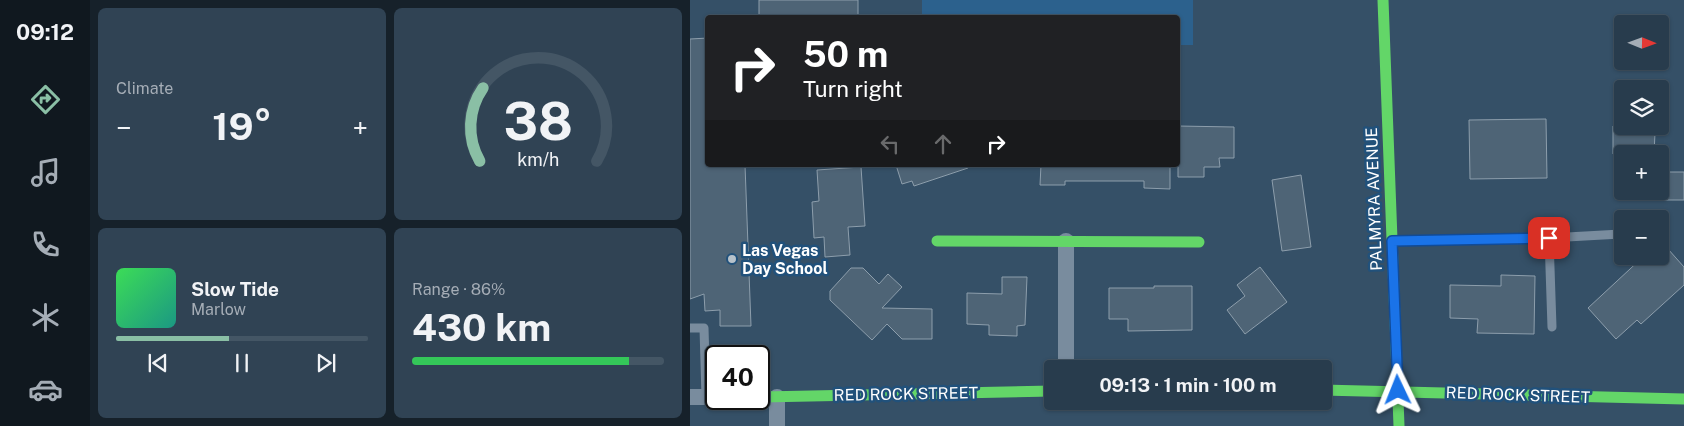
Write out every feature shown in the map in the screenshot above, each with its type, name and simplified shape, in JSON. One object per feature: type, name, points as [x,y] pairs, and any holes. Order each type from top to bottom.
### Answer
[{"type":"street","name":"PALMYRA AVENUE","points":[[1383,0],[1400,426]]},
{"type":"street","points":[[937,241],[1199,242]]},
{"type":"street","points":[[1066,242],[1066,360]]},
{"type":"street","name":"RED ROCK STREET","points":[[1332,390],[1398,390],[1684,400]]},
{"type":"street","name":"RED ROCK STREET","points":[[770,397],[1044,391]]},
{"type":"street","points":[[777,397],[778,426]]},
{"type":"lane","points":[[1392,241],[1549,238],[1614,234]]},
{"type":"lane","points":[[1549,238],[1552,327]]},
{"type":"lane","points":[[690,328],[704,328],[704,396]]},
{"type":"shaded area","points":[[922,0],[1193,0],[1193,45],[1180,45],[1180,15],[922,15]]},
{"type":"building","points":[[759,0],[858,0],[858,15],[759,15]]},
{"type":"building","points":[[705,38],[705,167],[745,167],[751,326],[720,326],[720,310],[705,311],[704,294],[690,299],[690,39]]},
{"type":"building","points":[[1546,119],[1547,178],[1470,179],[1469,120]]},
{"type":"building","points":[[1180,126],[1234,127],[1234,158],[1219,158],[1220,167],[1204,167],[1204,177],[1178,177],[1178,167],[1180,167]]},
{"type":"building","points":[[1613,126],[1614,135],[1655,135],[1654,145],[1614,145],[1613,154]]},
{"type":"building","points":[[861,167],[865,226],[848,227],[850,255],[825,257],[824,237],[814,238],[812,202],[819,201],[817,170]]},
{"type":"building","points":[[897,167],[968,168],[914,186],[912,181],[902,184]]},
{"type":"building","points":[[1041,167],[1170,167],[1170,189],[1144,188],[1144,181],[1065,181],[1065,185],[1040,185]]},
{"type":"building","points":[[1669,172],[1684,172],[1684,200],[1669,200]]},
{"type":"building","points":[[1301,175],[1311,247],[1282,251],[1272,180]]},
{"type":"building","points":[[1669,250],[1684,267],[1684,285],[1641,324],[1637,320],[1616,339],[1588,308],[1634,265],[1669,265]]},
{"type":"building","points":[[1260,267],[1287,302],[1245,334],[1227,310],[1245,296],[1237,285]]},
{"type":"building","points":[[851,268],[863,268],[879,284],[888,274],[902,287],[882,308],[932,309],[932,339],[902,339],[887,324],[872,340],[830,300],[830,291]]},
{"type":"building","points":[[1501,275],[1535,276],[1534,334],[1477,333],[1478,319],[1450,318],[1450,285],[1501,286]]},
{"type":"building","points":[[1002,277],[1027,277],[1025,325],[1017,326],[1017,336],[989,335],[989,325],[967,324],[967,293],[1002,294]]},
{"type":"building","points":[[1154,286],[1192,286],[1192,330],[1128,331],[1128,319],[1109,319],[1109,288],[1154,288]]},
{"type":"traffic: fast","points":[[1383,0],[1399,426]]},
{"type":"traffic: fast","points":[[937,241],[1199,242]]},
{"type":"traffic: fast","points":[[1332,390],[1684,399]]},
{"type":"traffic: fast","points":[[770,397],[1044,391]]},
{"type":"place","name":"Las Vegas Day School","points":[[732,259]]},
{"type":"route","points":[[1398,390],[1392,241],[1549,238]]}]
